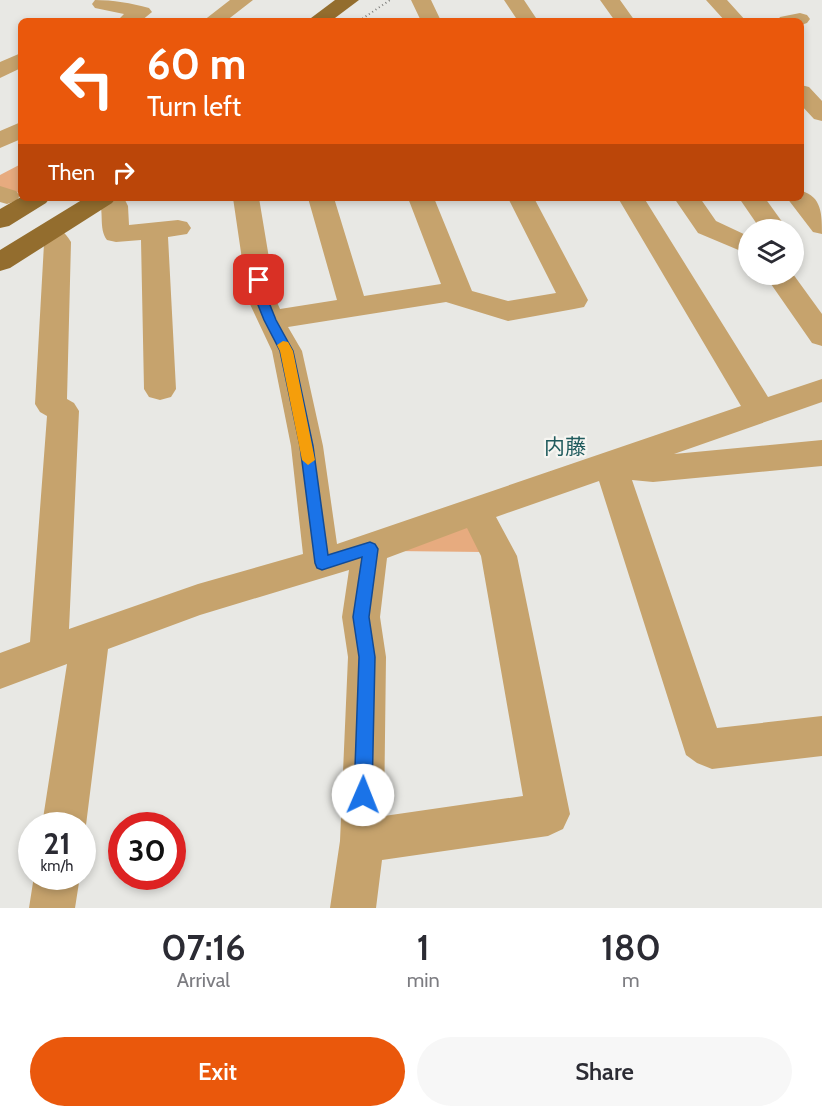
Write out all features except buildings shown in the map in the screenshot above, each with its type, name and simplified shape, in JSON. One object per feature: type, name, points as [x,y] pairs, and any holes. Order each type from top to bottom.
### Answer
[{"type":"main road","points":[[326,18],[359,8]]},
{"type":"main road","points":[[347,18],[359,8]]},
{"type":"main road","points":[[6,200],[53,209]]},
{"type":"main road","points":[[0,241],[53,209],[89,201]]},
{"type":"main road","points":[[0,262],[53,209]]},
{"type":"street","points":[[217,18],[243,0]]},
{"type":"street","points":[[421,0],[430,18]]},
{"type":"street","points":[[514,0],[526,18]]},
{"type":"street","points":[[610,0],[623,18]]},
{"type":"street","points":[[716,0],[733,18]]},
{"type":"street","points":[[98,6],[142,12],[132,18]]},
{"type":"street","points":[[0,71],[18,61]]},
{"type":"street","points":[[804,95],[822,114]]},
{"type":"street","points":[[0,141],[18,131]]},
{"type":"street","points":[[112,201],[115,206],[116,234],[166,230],[160,389]]},
{"type":"street","points":[[246,201],[262,300],[286,351],[307,446],[322,563]]},
{"type":"street","points":[[322,201],[353,308]]},
{"type":"street","points":[[422,201],[460,296]]},
{"type":"street","points":[[270,320],[447,293],[508,311],[574,300],[523,201]]},
{"type":"street","points":[[633,201],[761,411]]},
{"type":"street","points":[[689,201],[706,227],[738,241]]},
{"type":"street","points":[[754,201],[767,219]]},
{"type":"street","points":[[802,201],[822,226]]},
{"type":"street","points":[[49,652],[63,411],[51,404],[58,242],[53,209]]},
{"type":"street","points":[[786,285],[822,336]]},
{"type":"street","points":[[0,671],[198,600],[370,549],[474,510],[822,390]]},
{"type":"street","points":[[610,464],[653,470],[818,461]]},
{"type":"street","points":[[610,464],[701,741],[712,749],[822,735]]},
{"type":"street","points":[[362,840],[548,814],[499,555],[474,510]]},
{"type":"street","points":[[353,908],[362,840],[367,657],[361,617],[370,549]]},
{"type":"street","points":[[66,812],[90,638]]},
{"type":"street","points":[[52,908],[55,890]]},
{"type":"path","points":[[359,8],[390,0]]},
{"type":"shaded area","points":[[18,166],[18,192],[14,194],[0,190],[0,175]]},
{"type":"shaded area","points":[[463,526],[472,529],[483,552],[394,551]]},
{"type":"slow traffic","points":[[283,345],[307,446],[308,460]]},
{"type":"district","name":"内藤","points":[[565,447]]},
{"type":"route","points":[[259,280],[262,300],[286,351],[307,446],[322,563],[370,549],[361,617],[367,657],[363,795]]}]
